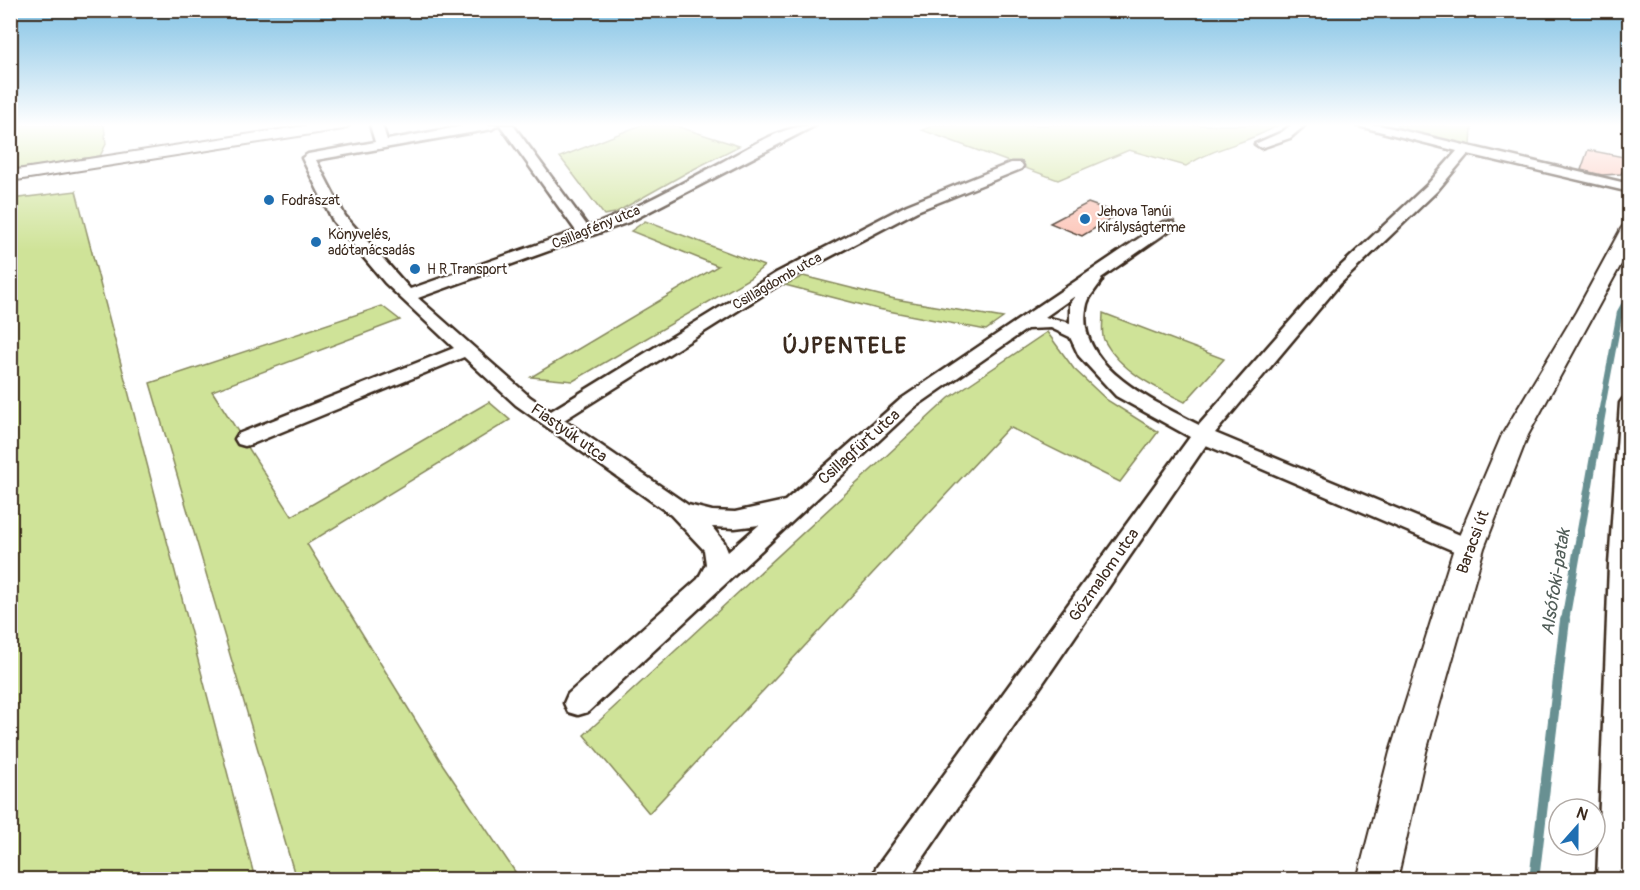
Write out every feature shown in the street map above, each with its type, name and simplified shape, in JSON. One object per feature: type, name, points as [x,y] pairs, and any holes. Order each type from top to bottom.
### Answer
[{"type":"street","points":[[10,176],[73,167]]},
{"type":"street","name":"Fiastyúk utca","points":[[312,167],[338,218],[407,296],[524,401],[679,509],[716,548],[718,564],[708,583]]},
{"type":"street","points":[[536,167],[586,234]]},
{"type":"street","name":"Csillagfény utca","points":[[407,296],[624,219],[724,167]]},
{"type":"street","name":"Csillagdomb utca","points":[[550,420],[782,276],[922,203],[1015,167]]},
{"type":"street","name":"Gőzmalom utca","points":[[888,879],[1202,435],[1334,280],[1432,188],[1451,167]]},
{"type":"street","points":[[1536,167],[1629,188]]},
{"type":"street","name":"Csillagfürt utca","points":[[578,703],[908,403],[1167,225]]},
{"type":"street","name":"Baracsi út","points":[[1377,879],[1408,752],[1468,548],[1515,435],[1586,312],[1629,229]]},
{"type":"street","points":[[1098,274],[1079,303],[1078,334],[1086,352],[1123,392],[1202,435],[1468,548]]},
{"type":"street","points":[[1020,326],[1042,321],[1052,322],[1078,334]]},
{"type":"street","points":[[245,439],[466,350]]},
{"type":"street","points":[[1614,879],[1621,565],[1629,403]]},
{"type":"street","name":"Fiastyúk utca","points":[[679,509],[708,519],[736,522],[758,518],[793,506]]},
{"type":"green space","points":[[11,167],[33,167],[11,170]]},
{"type":"green space","points":[[567,167],[699,167],[615,213],[604,215]]},
{"type":"green space","points":[[1021,167],[1090,167],[1058,180]]},
{"type":"green space","points":[[76,191],[255,879],[11,879],[11,199]]},
{"type":"green space","points":[[645,221],[764,266],[750,278],[573,381],[531,377],[718,266],[631,231]]},
{"type":"green space","points":[[803,276],[895,299],[1003,318],[986,330],[878,309],[785,285]]},
{"type":"green space","points":[[382,306],[400,320],[212,391],[292,516],[489,402],[510,420],[307,544],[443,765],[520,879],[296,879],[150,383]]},
{"type":"green space","points":[[1103,313],[1224,359],[1185,402],[1162,391],[1119,361],[1103,337]]},
{"type":"green space","points":[[1047,332],[1074,369],[1107,400],[1158,432],[1120,482],[1009,427],[649,813],[584,735],[949,398]]},
{"type":"building","points":[[1582,167],[1626,167],[1621,174],[1602,175],[1581,170]]},
{"type":"building","name":"Jehova Tanúi Királyságterme","points":[[1088,203],[1119,214],[1082,236],[1050,223]]},
{"type":"waterway","name":"Alsófoki-patak","points":[[1601,413],[1620,312],[1630,294]]},
{"type":"waterway","name":"Alsófoki-patak","points":[[1565,621],[1602,411]]},
{"type":"waterway","name":"Alsófoki-patak","points":[[1534,880],[1565,620]]},
{"type":"place","name":"Fodrászat","points":[[269,200]]},
{"type":"place","name":"Jehova Tanúi Királyságterme","points":[[1085,219]]},
{"type":"place","name":"Könyvelés, adótanácsadás","points":[[316,242]]},
{"type":"place","name":"H R Transport","points":[[415,269]]},
{"type":"district","name":"ÚJPENTELE","points":[[845,346]]}]
